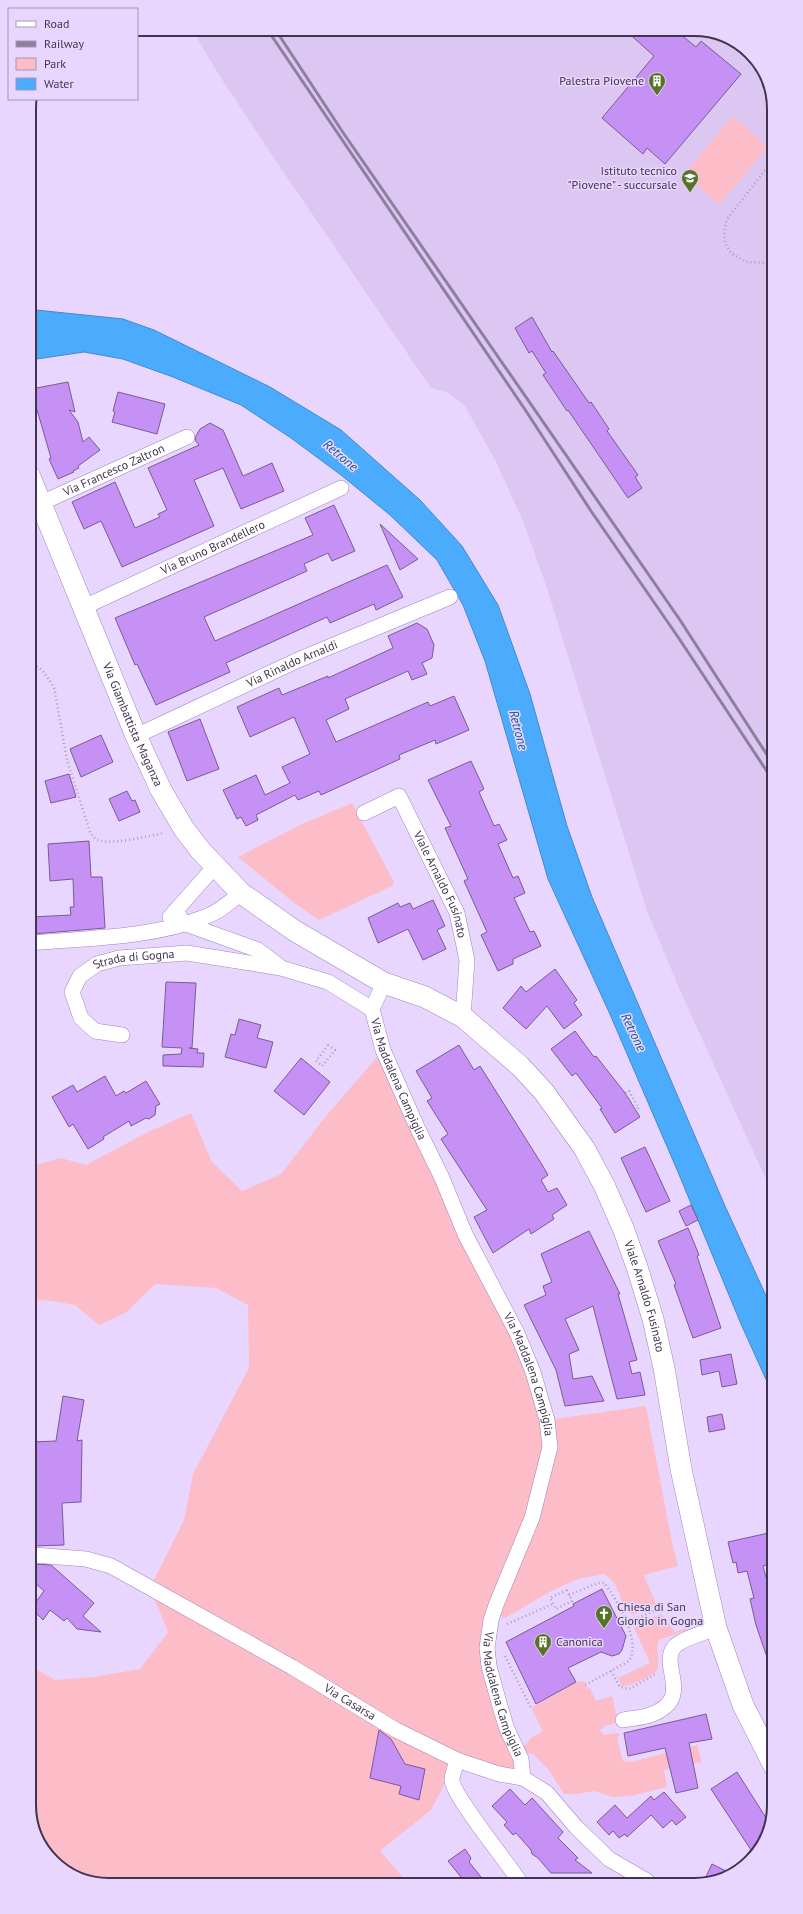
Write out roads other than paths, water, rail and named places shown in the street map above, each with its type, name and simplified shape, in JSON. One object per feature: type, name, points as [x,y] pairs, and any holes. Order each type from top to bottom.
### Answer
[{"type":"street","name":"Via Francesco Zaltron","points":[[41,503],[187,436]]},
{"type":"street","name":"Via Bruno Brandellero","points":[[84,608],[341,488]]},
{"type":"street","name":"Via Giambattista Maganza","points":[[36,491],[136,736],[161,790],[184,829],[241,893],[294,931]]},
{"type":"street","name":"Via Rinaldo Arnaldi","points":[[136,736],[298,660],[450,597]]},
{"type":"street","name":"Viale Arnaldo Fusinato","points":[[364,813],[399,796],[457,913],[467,960],[463,1017]]},
{"type":"street","name":"Strada di Gogna","points":[[36,943],[154,932],[180,916],[216,866]]},
{"type":"street","points":[[180,916],[206,917],[227,905],[241,893]]},
{"type":"street","name":"Strada di Gogna","points":[[180,916],[258,950],[281,968]]},
{"type":"street","name":"Viale Arnaldo Fusinato","points":[[294,931],[384,984],[425,997],[463,1017],[520,1066],[544,1092],[584,1148],[604,1185],[623,1228],[640,1275],[662,1361],[682,1469],[716,1628],[743,1705],[767,1752]]},
{"type":"street","name":"Strada di Gogna","points":[[122,1035],[95,1031],[81,1018],[72,992],[80,976],[97,964],[119,958],[187,952],[281,968],[328,982],[372,1009]]},
{"type":"street","points":[[372,1009],[384,984]]},
{"type":"street","name":"Via Maddalena Campiglia","points":[[372,1009],[383,1050],[417,1127],[442,1178],[465,1234],[519,1339],[533,1372],[547,1420],[550,1447],[532,1518],[491,1620],[487,1648],[489,1666],[507,1729],[521,1759],[523,1778]]},
{"type":"street","name":"Via Casarsa","points":[[36,1555],[86,1559],[111,1566],[292,1667],[396,1730],[457,1760],[499,1774],[523,1778],[547,1793],[576,1827],[609,1859],[642,1878]]},
{"type":"street","points":[[623,1720],[650,1715],[666,1707],[671,1701],[674,1692],[670,1660],[671,1652],[677,1645],[716,1628]]},
{"type":"street","points":[[457,1760],[452,1780],[458,1796],[518,1878]]},
{"type":"water","name":"Retrone","points":[[36,310],[123,319],[154,330],[270,387],[341,430],[420,500],[462,546],[498,605],[530,694],[567,826],[592,897],[725,1206],[767,1298],[767,1382],[741,1324],[678,1172],[609,1012],[548,879],[485,661],[463,605],[437,560],[390,515],[341,475],[291,438],[241,405],[173,377],[123,359],[84,352],[36,359]]},
{"type":"railway","points":[[272,36],[526,411],[591,511],[678,637],[767,771]]},
{"type":"railway","points":[[280,36],[344,134],[680,620],[767,755]]},
{"type":"place","name":"Palestra Piovene","points":[[657,96]]},
{"type":"place","name":"Istituto tecnico \"Piovene\" - succursale","points":[[690,193]]},
{"type":"place","name":"Chiesa di San Giorgio in Gogna","points":[[604,1629]]},
{"type":"place","name":"Canonica","points":[[543,1657]]}]
